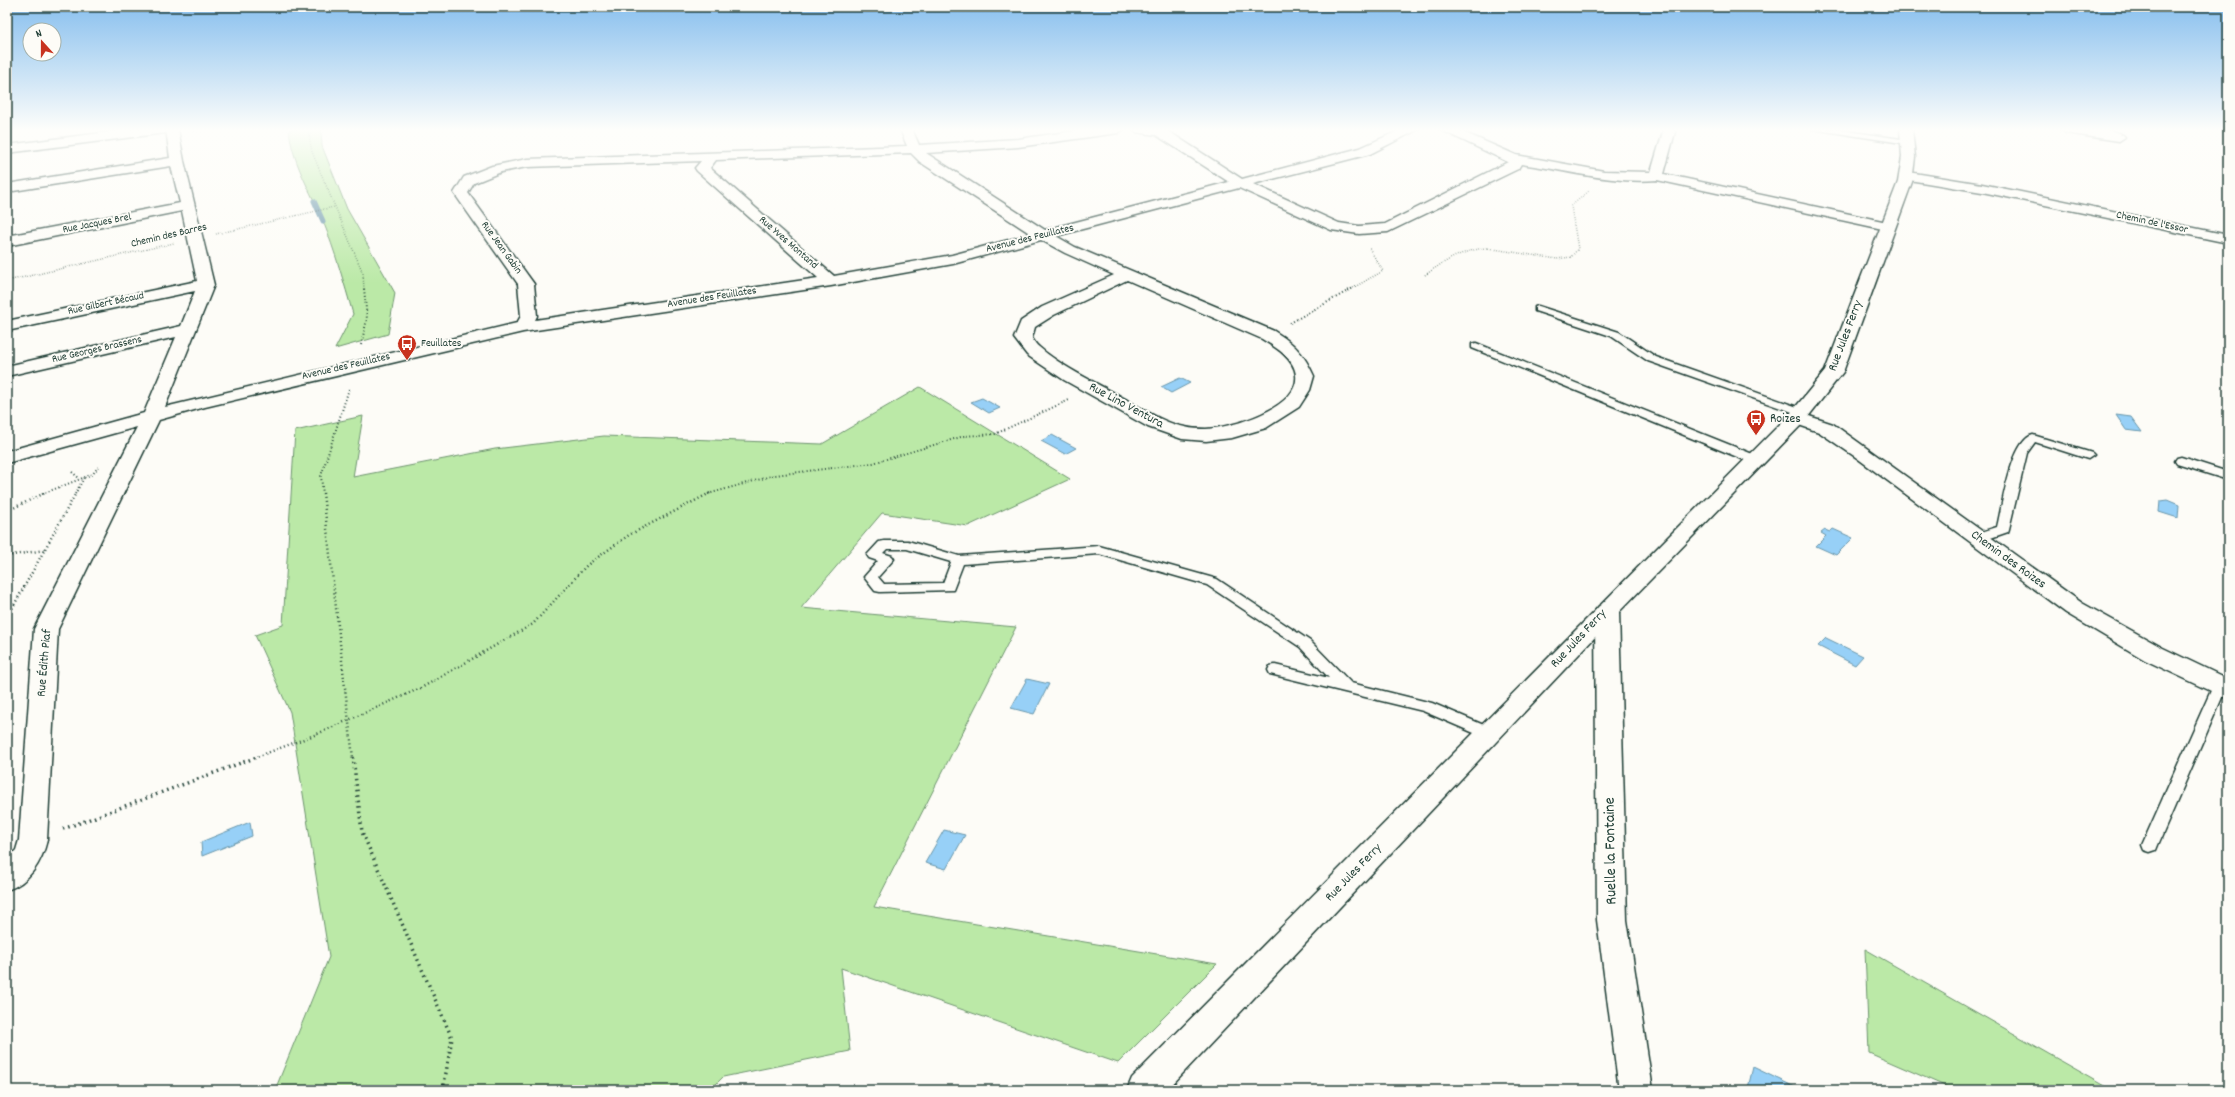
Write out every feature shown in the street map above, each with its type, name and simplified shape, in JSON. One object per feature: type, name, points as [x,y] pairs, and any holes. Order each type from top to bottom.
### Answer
[{"type":"street","points":[[7,188],[56,180]]},
{"type":"street","points":[[153,414],[206,285],[181,180]]},
{"type":"street","name":"Rue Jean Gabin","points":[[469,180],[461,193],[526,284],[529,316],[522,327]]},
{"type":"street","name":"Rue Yves Montand","points":[[716,180],[831,280]]},
{"type":"street","name":"Rue Lino Ventura","points":[[958,180],[1044,236],[1070,250],[1128,274],[1268,336],[1287,347],[1299,362],[1305,376],[1301,390],[1292,403],[1259,424],[1232,432],[1206,434],[1182,432],[1155,423],[1093,389],[1032,351],[1023,338],[1027,325],[1048,311],[1128,274]]},
{"type":"street","points":[[1235,180],[1336,227],[1359,230],[1388,228],[1484,180]]},
{"type":"street","name":"Avenue des Feuillates","points":[[7,457],[153,414],[522,327],[831,280],[953,259],[1255,180]]},
{"type":"street","points":[[1676,180],[1887,226]]},
{"type":"street","name":"Rue Jules Ferry","points":[[1144,1090],[1606,610],[1799,415],[1834,372],[1904,180]]},
{"type":"street","name":"Chemin de l'Essor","points":[[1948,180],[2228,239]]},
{"type":"street","name":"Rue Jacques Brel","points":[[7,241],[187,206]]},
{"type":"street","name":"Rue Gilbert Bécaud","points":[[7,326],[177,289],[206,285]]},
{"type":"street","name":"Rue Georges Brassens","points":[[7,371],[188,329]]},
{"type":"street","name":"Rue Édith Piaf","points":[[7,878],[29,856],[32,840],[46,629],[153,414]]},
{"type":"street","name":"Chemin des Roizes","points":[[1799,415],[1826,428],[1864,454],[2074,608],[2154,654],[2224,688]]},
{"type":"street","name":"Ruelle la Fontaine","points":[[1606,610],[1612,920],[1636,1090]]},
{"type":"lane","points":[[1538,309],[1615,334],[1652,359],[1799,415]]},
{"type":"lane","points":[[1476,346],[1756,460]]},
{"type":"lane","points":[[1977,538],[2003,529],[2022,453],[2033,438],[2088,455]]},
{"type":"lane","points":[[2181,461],[2228,476]]},
{"type":"lane","points":[[958,560],[948,587],[880,588],[871,577],[887,559],[874,555],[884,545],[908,545],[958,560],[1099,550],[1212,582],[1305,644],[1348,688]]},
{"type":"lane","points":[[1276,670],[1427,707],[1488,734]]},
{"type":"lane","points":[[2150,845],[2224,688]]},
{"type":"path","points":[[323,180],[363,273],[367,318],[356,365],[321,476],[362,832],[452,1038],[444,1090]]},
{"type":"path","points":[[1425,275],[1458,252],[1475,248],[1487,248],[1557,259],[1571,257],[1578,249],[1571,206],[1584,193],[1611,180]]},
{"type":"path","name":"Chemin des Barres","points":[[7,281],[334,208]]},
{"type":"path","points":[[1268,336],[1383,271],[1359,230]]},
{"type":"path","points":[[32,840],[310,737],[423,686],[533,624],[587,565],[629,535],[711,492],[775,476],[873,463],[964,436],[995,434],[1093,389]]},
{"type":"path","points":[[7,511],[39,495],[93,474],[102,462]]},
{"type":"path","points":[[72,472],[80,479]]},
{"type":"path","points":[[7,679],[9,667],[8,616],[84,478]]},
{"type":"path","points":[[7,556],[45,550]]},
{"type":"green space","points":[[305,180],[336,180],[347,209],[395,293],[388,334],[335,349],[353,314],[339,267],[318,210]]},
{"type":"green space","points":[[920,387],[1070,479],[968,526],[882,513],[801,608],[1016,627],[874,907],[1217,964],[1118,1063],[841,968],[850,1051],[723,1077],[710,1090],[275,1090],[329,957],[290,712],[255,635],[283,625],[295,431],[363,416],[353,477],[495,449],[604,436],[822,444]]},
{"type":"green space","points":[[1865,949],[2113,1090],[1954,1090],[1869,1053]]},
{"type":"water","points":[[1180,378],[1190,383],[1171,393],[1161,387]]},
{"type":"water","points":[[982,398],[1000,408],[989,413],[971,402]]},
{"type":"water","points":[[2116,415],[2131,417],[2142,432],[2126,430]]},
{"type":"water","points":[[1052,435],[1076,448],[1065,454],[1041,441]]},
{"type":"water","points":[[2167,500],[2179,505],[2178,518],[2159,512],[2160,501]]},
{"type":"water","points":[[1833,529],[1853,538],[1836,555],[1816,546],[1826,536],[1821,533],[1825,530],[1830,532]]},
{"type":"water","points":[[1826,638],[1863,656],[1855,665],[1818,646]]},
{"type":"water","points":[[1027,679],[1049,684],[1034,714],[1011,708]]},
{"type":"water","points":[[250,822],[252,836],[202,856],[201,842]]},
{"type":"water","points":[[944,830],[965,835],[946,869],[925,863]]},
{"type":"water","points":[[1753,1067],[1801,1090],[1752,1090],[1748,1088]]},
{"type":"waterway","points":[[314,201],[323,221]]},
{"type":"place","name":"Feuillates","points":[[407,361]]},
{"type":"place","name":"Roizes","points":[[1756,436]]}]
